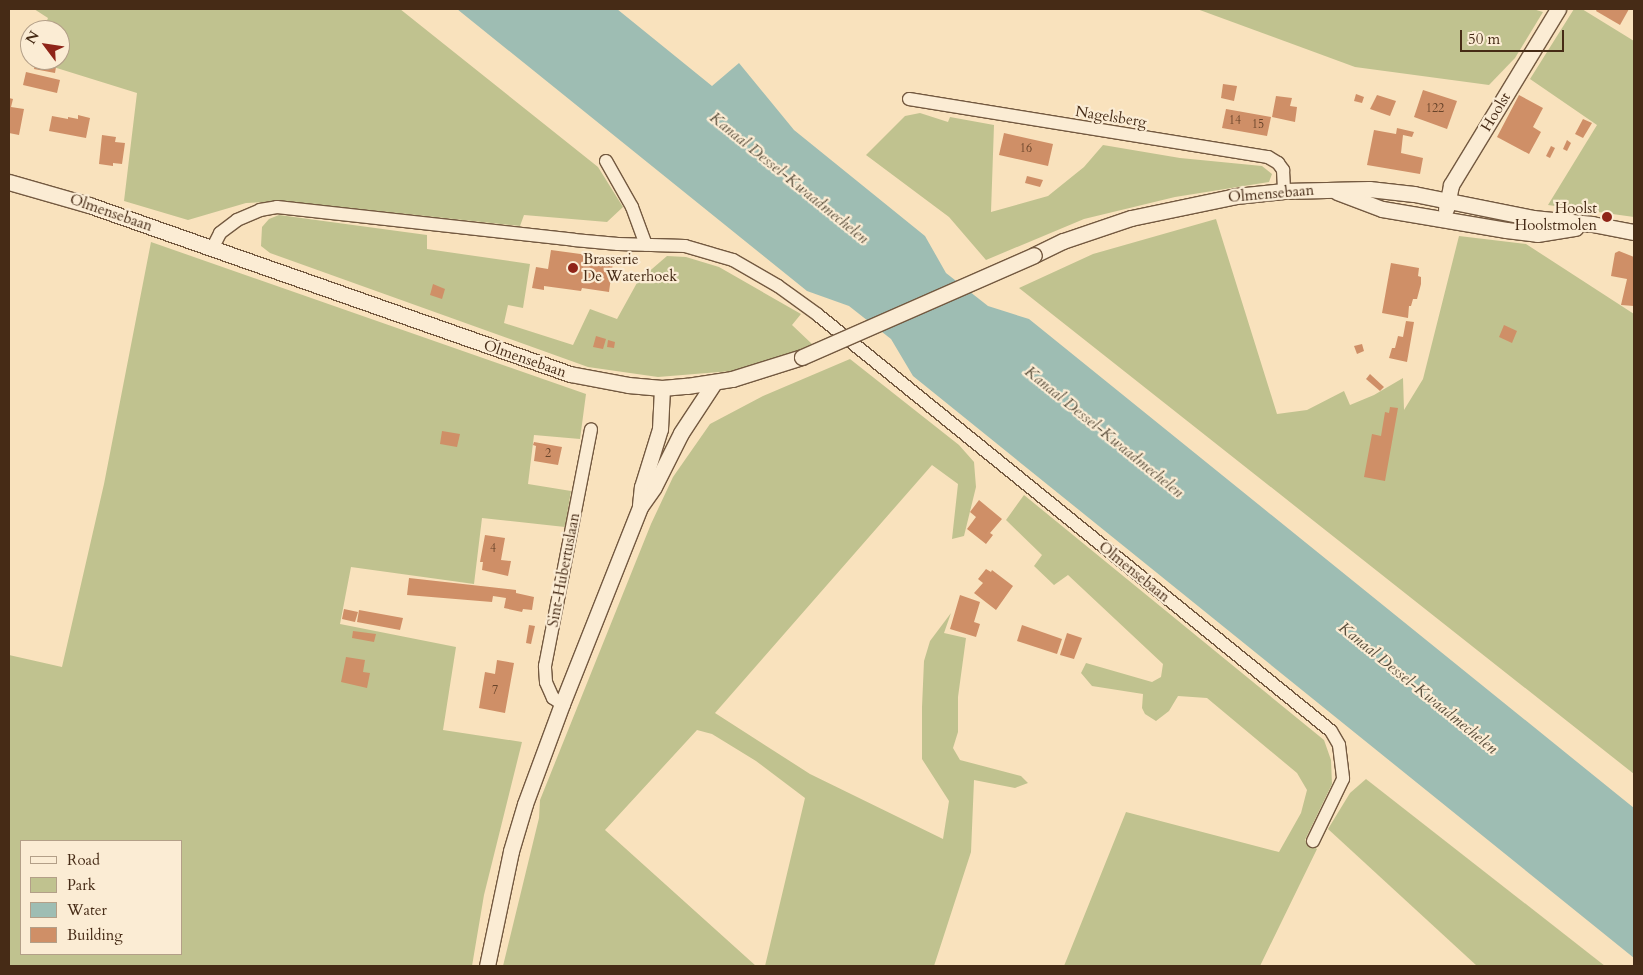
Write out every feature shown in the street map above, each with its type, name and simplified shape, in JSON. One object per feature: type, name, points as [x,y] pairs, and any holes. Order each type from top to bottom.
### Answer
[{"type":"street","name":"Hoolst","points":[[1445,220],[1446,199],[1451,185],[1558,9]]},
{"type":"street","name":"Nagelsberg","points":[[909,99],[1268,157],[1278,163],[1283,170],[1284,191]]},
{"type":"street","points":[[606,161],[632,207],[646,245]]},
{"type":"street","name":"Olmensebaan","points":[[9,182],[89,205],[570,374],[619,384],[662,388],[714,383],[774,368],[1034,255],[1114,223],[1164,209],[1236,196],[1284,191],[1369,189],[1446,199],[1533,218],[1592,224],[1634,232]]},
{"type":"street","name":"Olmensebaan","points":[[1333,191],[1382,209],[1538,234],[1592,224]]},
{"type":"street","name":"Olmensebaan","points":[[212,249],[220,234],[237,220],[260,210],[277,207],[574,240],[685,246],[734,260],[778,286],[818,315],[1331,731],[1338,745],[1343,779],[1313,841]]},
{"type":"street","points":[[487,966],[511,851],[525,804],[562,704],[640,506],[654,487],[682,433],[714,383]]},
{"type":"street","points":[[640,506],[642,488],[660,429],[662,388]]},
{"type":"street","name":"Sint-Hubertuslaan","points":[[562,704],[553,698],[546,682],[545,666],[591,430]]},
{"type":"green space","points":[[34,9],[400,9],[598,167],[623,207],[607,222],[524,215],[520,226],[284,201],[246,203],[188,220],[124,201],[137,93],[63,70],[70,70],[70,20],[47,20],[48,18]]},
{"type":"green space","points":[[1197,9],[1533,9],[1543,12],[1515,58],[1489,85],[1355,67]]},
{"type":"green space","points":[[1574,9],[1582,9],[1634,41],[1634,217],[1548,205],[1597,125],[1530,79]]},
{"type":"green space","points":[[920,113],[948,122],[950,117],[994,125],[991,212],[1048,196],[1084,167],[1103,145],[1180,158],[1262,166],[1272,174],[1269,182],[1175,197],[1084,219],[986,260],[949,217],[866,155],[905,116]]},
{"type":"green space","points":[[279,215],[427,235],[427,249],[530,264],[523,308],[508,305],[504,323],[573,345],[590,309],[617,319],[638,281],[667,256],[686,257],[719,267],[801,314],[792,325],[812,344],[784,358],[744,370],[658,377],[588,367],[270,253],[261,246],[262,227],[269,219]]},
{"type":"green space","points":[[1216,219],[1277,414],[1307,410],[1344,391],[1350,405],[1374,395],[1403,378],[1404,410],[1423,379],[1459,236],[1526,244],[1634,314],[1634,774],[1019,288],[1093,254]]},
{"type":"green space","points":[[151,242],[586,394],[580,439],[534,435],[528,484],[571,491],[565,527],[482,518],[474,584],[351,567],[340,624],[456,647],[443,730],[522,742],[484,895],[472,966],[9,966],[9,655],[62,667],[104,484]]},
{"type":"green space","points":[[850,359],[959,445],[974,462],[976,487],[964,536],[952,539],[958,484],[932,465],[715,713],[810,774],[943,839],[949,801],[922,759],[922,707],[924,661],[930,641],[951,613],[944,633],[966,638],[958,697],[958,732],[953,748],[960,760],[1021,776],[1028,783],[1015,788],[974,780],[971,852],[934,966],[765,966],[805,798],[756,761],[712,734],[697,730],[605,830],[756,966],[503,966],[539,818],[540,800],[651,524],[673,477],[710,424],[763,396]]},
{"type":"green space","points":[[1024,495],[1324,740],[1331,760],[1332,784],[1305,840],[1317,849],[1260,966],[1064,966],[1126,812],[1279,852],[1301,813],[1307,790],[1297,773],[1207,698],[1178,696],[1169,711],[1156,721],[1145,714],[1142,708],[1143,694],[1092,686],[1081,673],[1086,663],[1152,682],[1161,677],[1163,664],[1068,575],[1054,585],[1034,566],[1042,555],[1006,520]]},
{"type":"green space","points":[[1366,779],[1605,966],[1477,966],[1328,829],[1350,793]]},
{"type":"water","name":"Kanaal Dessel-Kwaadmechelen","points":[[457,9],[617,9],[712,86],[739,63],[794,130],[925,236],[946,273],[988,306],[1029,319],[1634,808],[1634,958],[913,376],[891,339],[849,306],[807,291]]},
{"type":"building","points":[[1597,9],[1629,9],[1620,25],[1596,11]]},
{"type":"building","points":[[39,70],[56,70],[55,73]]},
{"type":"building","points":[[26,72],[60,80],[57,93],[23,85]]},
{"type":"building","points":[[1223,84],[1237,86],[1234,101],[1221,98]]},
{"type":"building","points":[[1423,90],[1457,101],[1447,129],[1414,117]]},
{"type":"building","points":[[1356,94],[1364,97],[1362,103],[1354,101]]},
{"type":"building","points":[[1377,95],[1396,101],[1390,116],[1370,109]]},
{"type":"building","points":[[1519,95],[1543,108],[1533,127],[1541,132],[1529,154],[1497,137]]},
{"type":"building","points":[[1276,96],[1292,98],[1290,106],[1297,107],[1295,122],[1272,117]]},
{"type":"building","points":[[9,98],[13,99],[11,107],[24,109],[19,135],[9,133]]},
{"type":"building","points":[[1226,109],[1271,117],[1267,136],[1222,128]]},
{"type":"building","points":[[78,115],[90,118],[86,138],[49,131],[52,116],[78,119]]},
{"type":"building","points":[[1583,119],[1592,123],[1583,138],[1575,134]]},
{"type":"building","points":[[1397,128],[1414,132],[1412,137],[1403,135],[1401,153],[1423,158],[1420,174],[1367,165],[1374,130],[1396,134]]},
{"type":"building","points":[[1004,133],[1053,144],[1048,166],[999,155]]},
{"type":"building","points":[[102,135],[116,137],[115,142],[125,143],[122,164],[113,163],[113,166],[99,164]]},
{"type":"building","points":[[1567,140],[1571,143],[1567,151],[1563,149]]},
{"type":"building","points":[[1551,146],[1555,148],[1550,158],[1546,156]]},
{"type":"building","points":[[1027,176],[1043,180],[1040,187],[1025,183]]},
{"type":"building","points":[[551,250],[610,258],[613,263],[609,292],[582,288],[581,291],[544,286],[544,290],[532,288],[536,267],[548,269]]},
{"type":"building","points":[[1619,251],[1634,257],[1634,306],[1621,305],[1627,279],[1611,276],[1615,253]]},
{"type":"building","points":[[1391,263],[1419,268],[1418,276],[1421,277],[1421,284],[1417,299],[1413,299],[1411,306],[1409,306],[1408,318],[1382,313]]},
{"type":"building","points":[[433,284],[445,289],[442,299],[430,295]]},
{"type":"building","points":[[1406,321],[1414,322],[1407,362],[1389,358],[1392,348],[1395,348],[1398,336],[1403,337]]},
{"type":"building","points":[[1504,325],[1517,331],[1512,343],[1499,337]]},
{"type":"building","points":[[596,336],[606,339],[603,349],[593,347]]},
{"type":"building","points":[[608,340],[615,342],[614,348],[607,347]]},
{"type":"building","points":[[1362,344],[1364,351],[1357,354],[1354,346]]},
{"type":"building","points":[[1370,374],[1384,387],[1380,391],[1366,379]]},
{"type":"building","points":[[1390,407],[1398,408],[1385,481],[1364,477],[1372,434],[1381,436],[1385,412],[1389,413]]},
{"type":"building","points":[[442,431],[460,434],[457,447],[440,444]]},
{"type":"building","points":[[534,442],[562,447],[558,465],[534,461],[536,446],[533,445]]},
{"type":"building","points":[[979,500],[1002,519],[990,533],[993,535],[986,544],[967,529],[976,517],[970,512]]},
{"type":"building","points":[[485,535],[505,538],[501,560],[511,561],[508,576],[482,570],[483,562],[480,562]]},
{"type":"building","points":[[986,569],[991,572],[992,570],[1013,586],[996,610],[974,593],[983,583],[978,579]]},
{"type":"building","points":[[409,578],[516,590],[516,593],[534,597],[532,610],[523,609],[522,612],[504,608],[506,598],[493,596],[492,602],[407,595]]},
{"type":"building","points":[[960,595],[980,602],[974,622],[980,624],[976,637],[950,629]]},
{"type":"building","points":[[344,609],[358,612],[355,622],[342,619]]},
{"type":"building","points":[[359,610],[403,618],[400,630],[357,622]]},
{"type":"building","points":[[529,625],[535,626],[531,644],[526,643]]},
{"type":"building","points":[[1022,625],[1062,639],[1057,654],[1017,641]]},
{"type":"building","points":[[353,631],[376,634],[374,642],[352,638]]},
{"type":"building","points":[[1067,633],[1082,638],[1074,659],[1060,655]]},
{"type":"building","points":[[346,657],[365,660],[363,672],[370,673],[367,688],[341,682]]},
{"type":"building","points":[[497,660],[514,663],[505,713],[479,708],[485,672],[495,674]]},
{"type":"place","name":"Hoolst Hoolstmolen","points":[[1607,217]]},
{"type":"place","name":"Brasserie De Waterhoek","points":[[573,268]]}]
